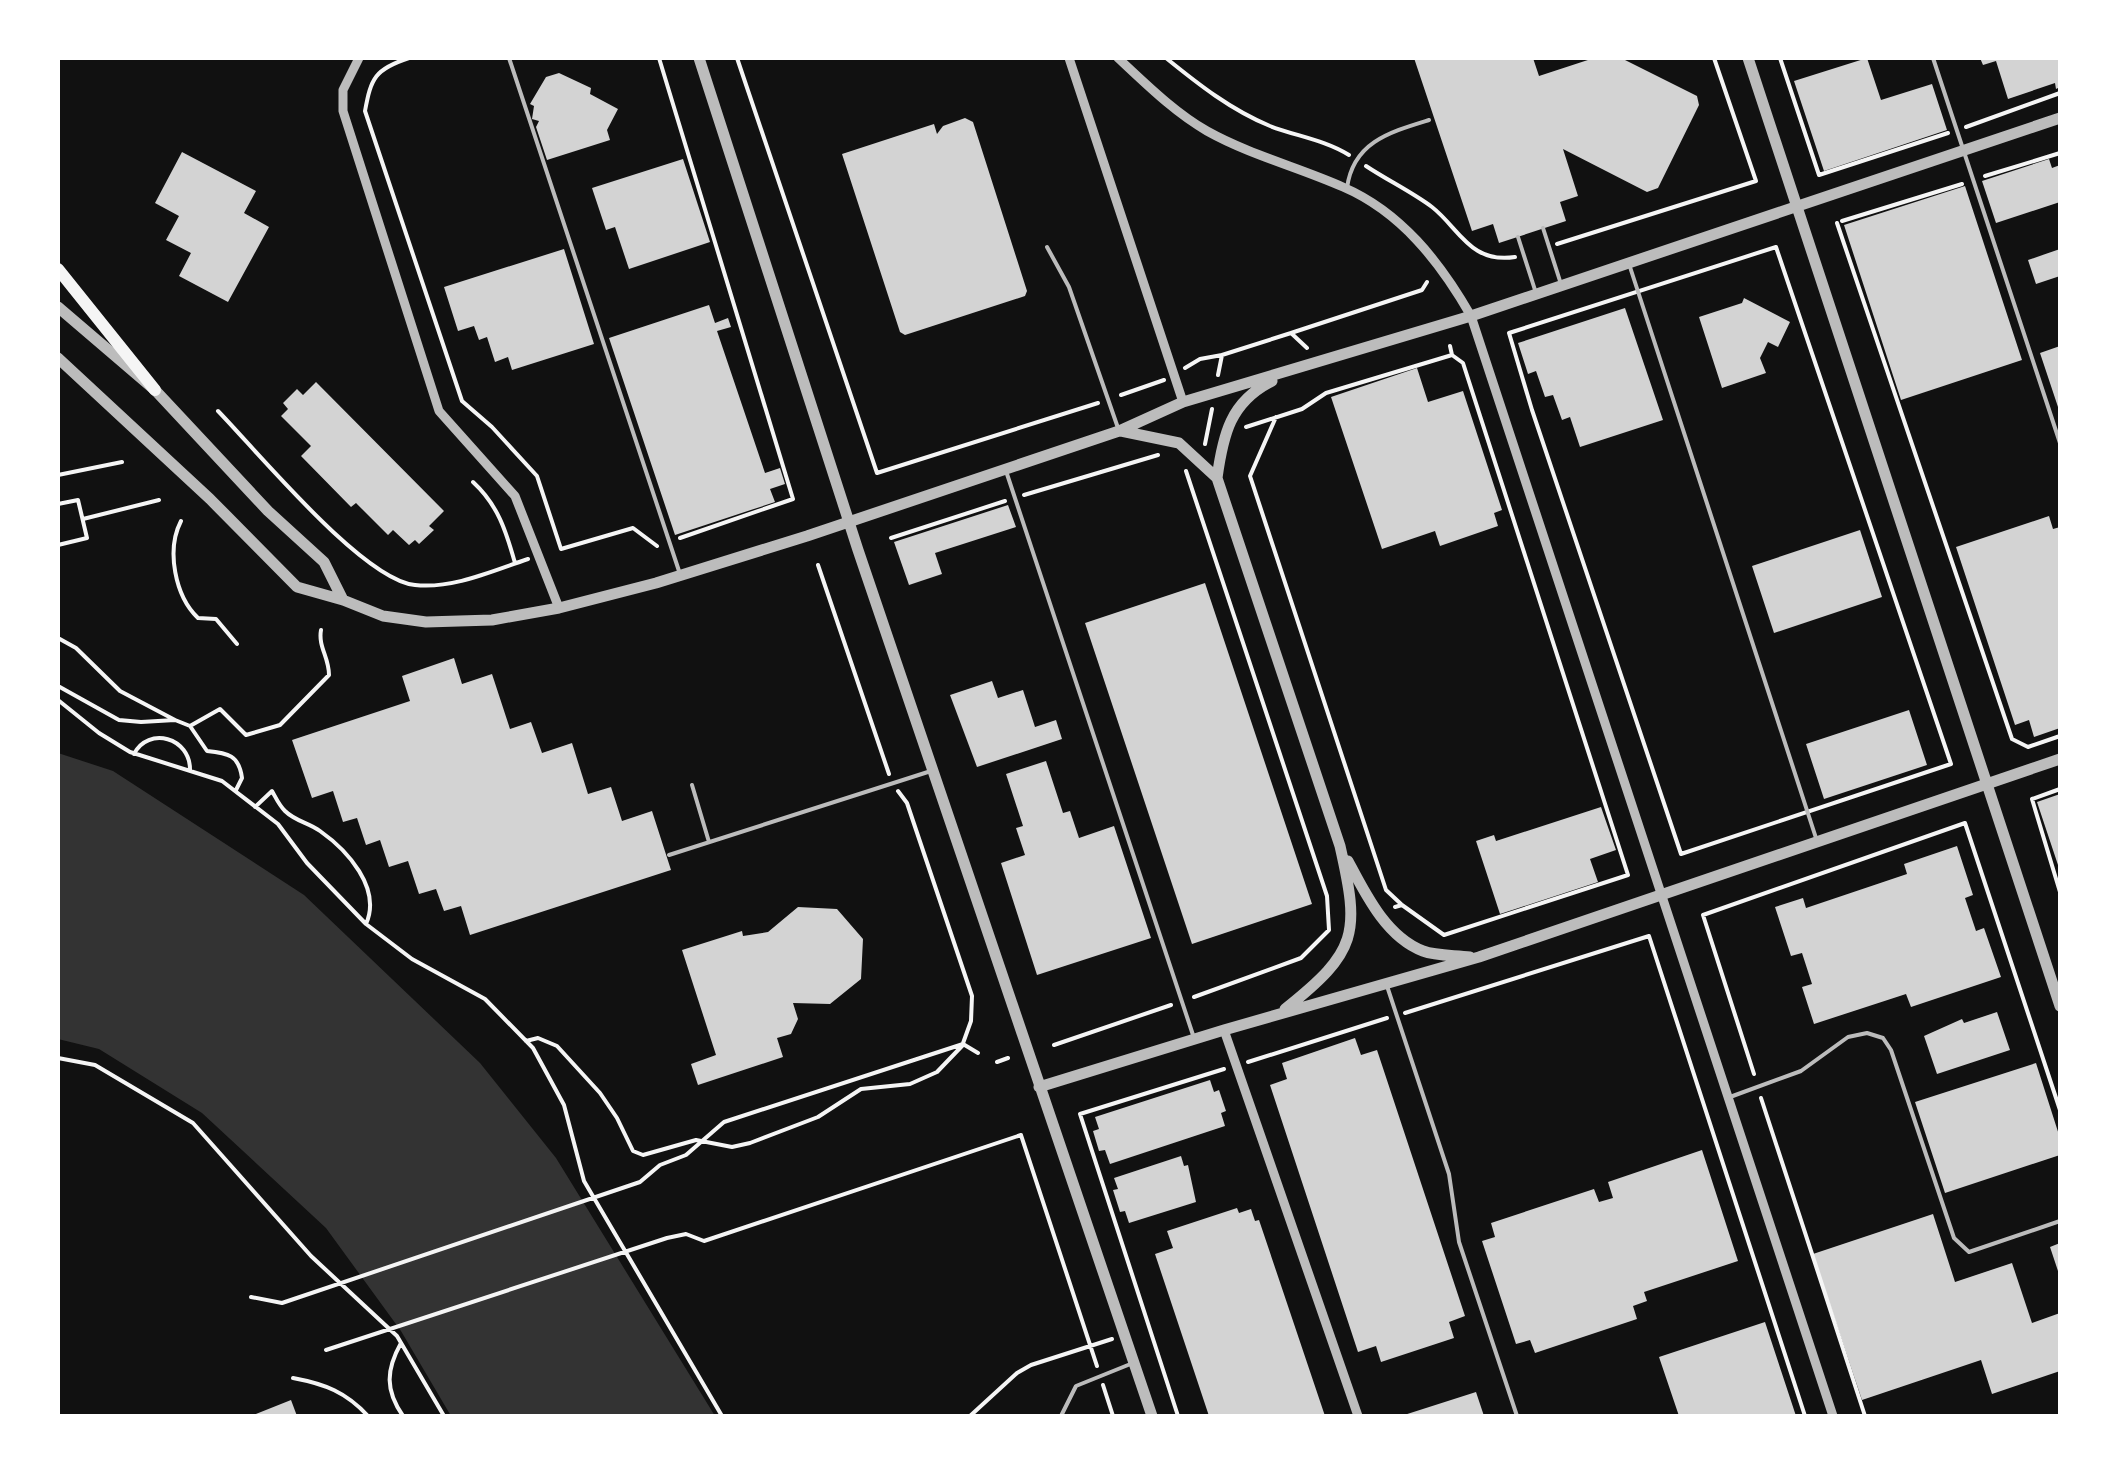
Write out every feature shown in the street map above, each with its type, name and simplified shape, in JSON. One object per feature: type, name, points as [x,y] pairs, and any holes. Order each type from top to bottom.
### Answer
[{"type":"main road","points":[[58,269],[155,390]]},
{"type":"street","points":[[359,58],[343,90],[342,111],[439,411],[514,496],[560,608]]},
{"type":"street","points":[[699,58],[932,770],[1152,1416]]},
{"type":"street","points":[[1069,58],[1183,402]]},
{"type":"street","points":[[1118,58],[1204,129],[1347,188],[1402,224],[1446,274],[1471,316],[1833,1416]]},
{"type":"street","points":[[1748,58],[2060,1006]]},
{"type":"street","points":[[58,358],[297,587],[382,616],[426,622],[492,620],[560,608],[680,576],[850,522],[1119,430],[1183,402],[1471,316],[2060,118]]},
{"type":"street","points":[[58,306],[155,390],[268,511],[324,562],[343,600]]},
{"type":"street","points":[[1278,1014],[1327,972],[1351,933],[1353,904],[1340,846],[1217,478],[1224,434],[1236,409],[1262,386],[1294,371]]},
{"type":"street","points":[[1119,430],[1180,444],[1217,478]]},
{"type":"street","points":[[1040,1088],[1278,1014],[1479,958],[2060,760]]},
{"type":"street","points":[[1340,846],[1367,897],[1406,941],[1424,952],[1479,958]]},
{"type":"street","points":[[1224,1030],[1358,1416]]},
{"type":"lane","points":[[509,58],[680,576]]},
{"type":"lane","points":[[1933,58],[2060,444]]},
{"type":"lane","points":[[1347,188],[1355,159],[1366,146],[1387,134],[1429,120]]},
{"type":"lane","points":[[1543,228],[1561,286]]},
{"type":"lane","points":[[1518,237],[1536,294]]},
{"type":"lane","points":[[1047,247],[1070,287],[1119,430]]},
{"type":"lane","points":[[1628,263],[1817,842]]},
{"type":"lane","points":[[1004,467],[1194,1039]]},
{"type":"lane","points":[[669,855],[932,770]]},
{"type":"lane","points":[[692,785],[709,842]]},
{"type":"lane","points":[[1386,984],[1449,1174],[1459,1242],[1517,1416]]},
{"type":"lane","points":[[1730,1097],[1801,1071],[1848,1038],[1867,1033],[1883,1038],[1891,1050],[1954,1238],[1968,1252],[2060,1221]]},
{"type":"lane","points":[[1061,1416],[1076,1386],[1133,1363]]},
{"type":"path","points":[[409,58],[376,73],[365,112],[462,401],[492,426],[538,476],[561,548]]},
{"type":"path","points":[[218,411],[350,547],[382,572],[404,583],[444,586],[633,528],[655,546],[793,499],[659,58]]},
{"type":"path","points":[[736,58],[877,473],[1160,383],[1200,359],[1222,355]]},
{"type":"path","points":[[1166,58],[1228,104],[1269,126],[1334,146],[1355,159],[1434,208],[1460,240],[1476,250],[1505,259],[1523,254]]},
{"type":"path","points":[[1549,246],[1756,181],[1714,58]]},
{"type":"path","points":[[1780,58],[1819,175],[2060,93]]},
{"type":"path","points":[[2060,153],[1840,222],[2012,739],[2028,748],[2060,736]]},
{"type":"path","points":[[1291,333],[1422,290],[1426,282]]},
{"type":"path","points":[[1276,417],[1250,476],[1386,890],[1444,935],[1628,874],[1463,363],[1452,355],[1450,346]]},
{"type":"path","points":[[891,538],[1224,434],[1302,408],[1326,393],[1452,355]]},
{"type":"path","points":[[58,475],[122,462]]},
{"type":"path","points":[[1175,462],[1185,470],[1327,896],[1329,930]]},
{"type":"path","points":[[473,482],[490,498],[504,525],[515,563]]},
{"type":"path","points":[[58,504],[78,500],[86,538],[58,545]]},
{"type":"path","points":[[82,519],[159,500]]},
{"type":"path","points":[[181,521],[174,558],[186,604],[198,618],[216,619],[237,644]]},
{"type":"path","points":[[526,1041],[538,1038],[557,1046],[600,1093],[633,1151],[643,1156],[701,1142],[732,1147],[787,1132],[861,1089],[910,1084],[937,1072],[963,1044],[971,1021],[972,996],[907,803],[892,783],[818,565]]},
{"type":"path","points":[[190,726],[220,710],[246,734],[280,725],[329,675],[329,663],[319,644],[321,630]]},
{"type":"path","points":[[58,638],[84,655],[120,692],[190,726],[207,751],[228,754],[240,764],[242,778],[235,791]]},
{"type":"path","points":[[58,686],[118,720],[176,720]]},
{"type":"path","points":[[58,700],[99,733],[134,754],[222,781],[278,824],[306,863],[366,924],[412,959],[485,999],[533,1048],[564,1105],[584,1181],[722,1416]]},
{"type":"path","points":[[134,754],[146,742],[170,740],[186,751],[190,771]]},
{"type":"path","points":[[2060,789],[2032,798],[2060,892]]},
{"type":"path","points":[[256,807],[272,791],[287,813],[316,828],[336,845],[362,874],[368,890],[366,924]]},
{"type":"path","points":[[1379,912],[1402,905]]},
{"type":"path","points":[[1054,1044],[1290,963],[1301,958],[1329,930],[1352,922]]},
{"type":"path","points":[[1178,1416],[1080,1114],[1649,936],[1805,1416]]},
{"type":"path","points":[[251,1297],[282,1303],[640,1182],[660,1165],[686,1155],[724,1122],[963,1044],[978,1053]]},
{"type":"path","points":[[58,1058],[94,1065],[192,1122],[311,1256],[401,1343],[444,1416]]},
{"type":"path","points":[[996,1062],[1008,1058]]},
{"type":"path","points":[[326,1350],[667,1238],[686,1234],[704,1241],[1021,1135],[1113,1416]]},
{"type":"path","points":[[970,1416],[1018,1373],[1048,1358],[1124,1336]]},
{"type":"path","points":[[401,1343],[388,1376],[389,1391],[403,1416]]},
{"type":"path","points":[[294,1378],[343,1393],[368,1416]]},
{"type":"shaded area","points":[[58,753],[113,771],[304,895],[480,1063],[556,1158],[715,1416],[451,1416],[401,1331],[326,1228],[202,1113],[99,1049],[58,1039]]},
{"type":"building","points":[[1414,58],[1533,58],[1539,76],[1594,58],[1621,58],[1697,96],[1699,105],[1658,188],[1647,192],[1563,149],[1578,196],[1560,202],[1566,221],[1499,243],[1493,224],[1472,231]]},
{"type":"building","points":[[1867,58],[1881,100],[1932,84],[1947,130],[1824,171],[1794,81]]},
{"type":"building","points":[[1980,58],[2060,58],[2060,87],[2056,89],[2055,83],[2008,99],[1996,61],[1983,65]]},
{"type":"building","points":[[559,73],[591,88],[590,94],[618,109],[607,130],[610,140],[547,160],[536,127],[539,121],[532,119],[534,106],[530,104],[546,77]]},
{"type":"building","points":[[965,118],[973,122],[1027,291],[1025,296],[905,335],[900,332],[842,154],[934,124],[937,134],[943,126]]},
{"type":"building","points":[[182,152],[256,191],[244,213],[269,227],[228,302],[179,276],[191,253],[166,240],[179,216],[155,203]]},
{"type":"building","points":[[683,159],[710,242],[629,269],[615,227],[606,230],[592,188]]},
{"type":"building","points":[[2049,159],[2052,168],[2060,165],[2060,202],[1996,223],[1982,181]]},
{"type":"building","points":[[1965,186],[2022,360],[1901,400],[1844,225]]},
{"type":"building","points":[[564,249],[594,344],[512,370],[508,357],[495,362],[487,337],[479,340],[474,326],[458,331],[444,287]]},
{"type":"building","points":[[2060,249],[2060,276],[2036,284],[2028,260]]},
{"type":"building","points":[[1744,298],[1790,322],[1778,347],[1768,342],[1760,358],[1766,373],[1722,388],[1699,317],[1742,303]]},
{"type":"building","points":[[709,305],[715,323],[728,318],[731,327],[717,331],[765,473],[780,468],[785,484],[770,489],[775,502],[675,535],[609,338]]},
{"type":"building","points":[[1625,308],[1663,420],[1580,447],[1570,417],[1562,420],[1553,395],[1545,397],[1536,371],[1528,374],[1518,343]]},
{"type":"building","points":[[2060,346],[2060,413],[2040,353]]},
{"type":"building","points":[[1417,368],[1428,402],[1463,391],[1502,510],[1494,513],[1498,526],[1440,546],[1435,531],[1382,549],[1331,397]]},
{"type":"building","points":[[316,382],[444,511],[429,526],[434,530],[419,544],[415,540],[409,545],[393,530],[388,535],[356,503],[351,507],[301,456],[311,446],[281,416],[288,409],[283,403],[297,389],[303,395]]},
{"type":"building","points":[[1008,505],[1016,527],[935,553],[942,574],[909,585],[894,542]]},
{"type":"building","points":[[2049,516],[2053,529],[2060,527],[2060,728],[2034,737],[2029,720],[2015,725],[1956,547]]},
{"type":"building","points":[[1860,530],[1882,597],[1774,633],[1752,566]]},
{"type":"building","points":[[1205,583],[1312,904],[1192,944],[1085,623]]},
{"type":"building","points":[[454,658],[462,684],[492,674],[510,729],[531,722],[542,753],[572,743],[588,794],[611,787],[622,821],[652,811],[671,870],[470,935],[461,906],[444,911],[436,889],[419,894],[408,861],[389,867],[380,840],[366,845],[357,818],[343,822],[333,791],[312,798],[292,740],[410,701],[402,676]]},
{"type":"building","points":[[992,681],[998,698],[1023,690],[1035,727],[1056,720],[1062,739],[977,767],[950,695]]},
{"type":"building","points":[[1909,710],[1927,765],[1824,799],[1806,744]]},
{"type":"building","points":[[1046,761],[1063,813],[1070,811],[1079,838],[1114,826],[1151,938],[1037,975],[1001,863],[1025,855],[1016,828],[1023,826],[1006,774]]},
{"type":"building","points":[[2060,794],[2060,871],[2037,802]]},
{"type":"building","points":[[1601,807],[1616,850],[1590,859],[1598,882],[1500,914],[1476,841],[1494,835],[1496,841]]},
{"type":"building","points":[[1957,846],[1973,895],[1965,898],[1976,931],[1984,928],[2001,977],[1911,1007],[1906,994],[1814,1024],[1802,987],[1812,984],[1802,953],[1791,956],[1775,907],[1803,898],[1806,908],[1907,874],[1904,864]]},
{"type":"building","points":[[798,907],[837,909],[863,939],[861,979],[830,1004],[793,1003],[798,1019],[791,1034],[777,1038],[783,1057],[698,1085],[691,1064],[716,1055],[682,950],[742,931],[743,936],[768,932]]},
{"type":"building","points":[[1997,1012],[2010,1050],[1937,1074],[1924,1036],[1962,1019],[1964,1023]]},
{"type":"building","points":[[1355,1038],[1361,1055],[1377,1050],[1465,1316],[1449,1322],[1454,1338],[1381,1362],[1376,1346],[1358,1352],[1270,1085],[1287,1079],[1282,1063]]},
{"type":"building","points":[[2036,1063],[2060,1138],[2060,1155],[1945,1193],[1915,1102]]},
{"type":"building","points":[[1210,1080],[1214,1092],[1219,1090],[1226,1111],[1221,1113],[1225,1126],[1110,1164],[1105,1150],[1099,1151],[1093,1131],[1099,1129],[1095,1117]]},
{"type":"building","points":[[1702,1150],[1738,1261],[1644,1292],[1647,1301],[1633,1306],[1637,1319],[1535,1353],[1530,1340],[1516,1344],[1482,1241],[1495,1237],[1491,1223],[1594,1189],[1599,1202],[1613,1198],[1608,1182]]},
{"type":"building","points":[[1181,1156],[1184,1166],[1188,1165],[1196,1202],[1129,1223],[1125,1211],[1120,1212],[1113,1190],[1118,1189],[1114,1178]]},
{"type":"building","points":[[1237,1208],[1239,1213],[1251,1209],[1255,1221],[1259,1220],[1325,1416],[1209,1416],[1155,1254],[1173,1248],[1167,1231]]},
{"type":"building","points":[[1933,1214],[1955,1282],[2012,1263],[2032,1323],[2060,1313],[2060,1371],[1992,1394],[1981,1360],[1862,1400],[1813,1254]]},
{"type":"building","points":[[2060,1243],[2060,1277],[2050,1247]]},
{"type":"building","points":[[1765,1322],[1796,1416],[1679,1416],[1659,1357]]},
{"type":"building","points":[[1476,1392],[1484,1416],[1401,1416]]},
{"type":"building","points":[[291,1400],[297,1416],[251,1416]]}]
